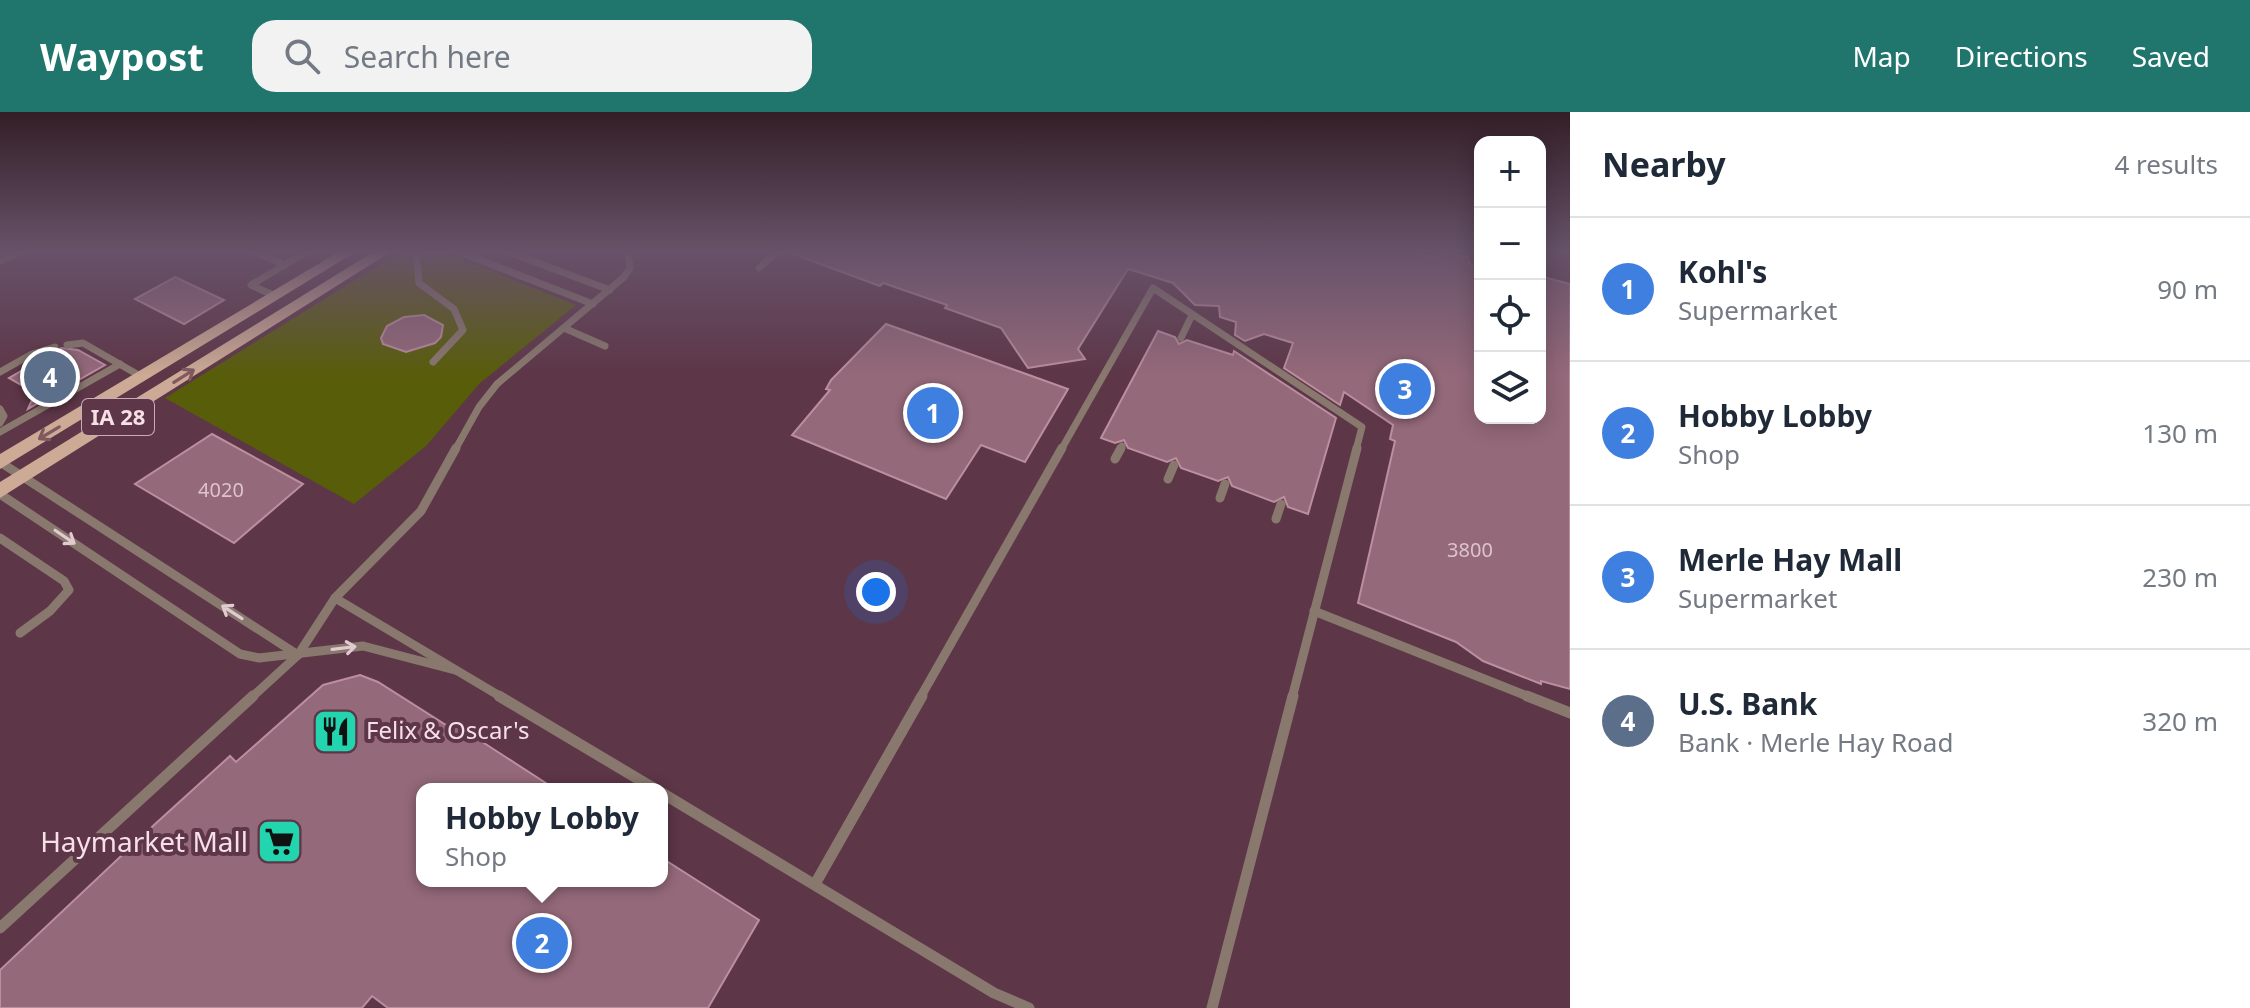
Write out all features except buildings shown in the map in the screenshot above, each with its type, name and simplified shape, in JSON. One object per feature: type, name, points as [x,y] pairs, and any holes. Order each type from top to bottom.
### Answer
[{"type":"main road","name":"IA 28","points":[[0,461],[280,293]]},
{"type":"main road","name":"IA 28","points":[[0,492],[318,293]]},
{"type":"lane","points":[[268,293],[275,296]]},
{"type":"lane","points":[[428,293],[451,306],[463,322],[463,330],[433,362]]},
{"type":"lane","points":[[564,293],[593,304]]},
{"type":"lane","points":[[0,928],[298,655],[335,598],[421,511],[479,407],[497,384],[607,293]]},
{"type":"lane","points":[[815,884],[1150,293]]},
{"type":"lane","points":[[1160,293],[1272,371],[1362,427],[1212,1008]]},
{"type":"lane","points":[[1181,338],[1192,315]]},
{"type":"lane","points":[[564,328],[605,346]]},
{"type":"lane","points":[[1226,353],[1231,340]]},
{"type":"lane","points":[[67,345],[83,343],[142,377]]},
{"type":"lane","points":[[0,372],[32,354],[55,347]]},
{"type":"lane","points":[[0,432],[120,364]]},
{"type":"lane","points":[[0,409],[4,416],[0,423]]},
{"type":"lane","points":[[1115,459],[1122,446]]},
{"type":"lane","points":[[0,461],[298,655]]},
{"type":"lane","points":[[1168,479],[1174,465]]},
{"type":"lane","points":[[1220,498],[1225,484]]},
{"type":"lane","points":[[0,492],[240,654],[259,658],[363,646],[455,670]]},
{"type":"lane","points":[[1276,519],[1281,504]]},
{"type":"lane","points":[[0,538],[64,581],[69,590],[50,611],[20,633]]},
{"type":"lane","points":[[335,598],[645,783]]},
{"type":"lane","points":[[1314,611],[1570,713]]},
{"type":"lane","points":[[668,797],[994,993],[1029,1008]]},
{"type":"shaded area","points":[[335,293],[546,293],[576,305],[480,383],[426,446],[354,504],[165,398]]},
{"type":"place","name":"U.S. Bank","points":[[50,377]]},
{"type":"place","name":"Merle Hay Mall","points":[[1405,389]]},
{"type":"place","name":"Kohl's","points":[[933,413]]},
{"type":"place","name":"Felix & Oscar's","points":[[335,731]]},
{"type":"place","name":"Haymarket Mall","points":[[279,842]]},
{"type":"place","name":"Hobby Lobby","points":[[542,943]]}]
